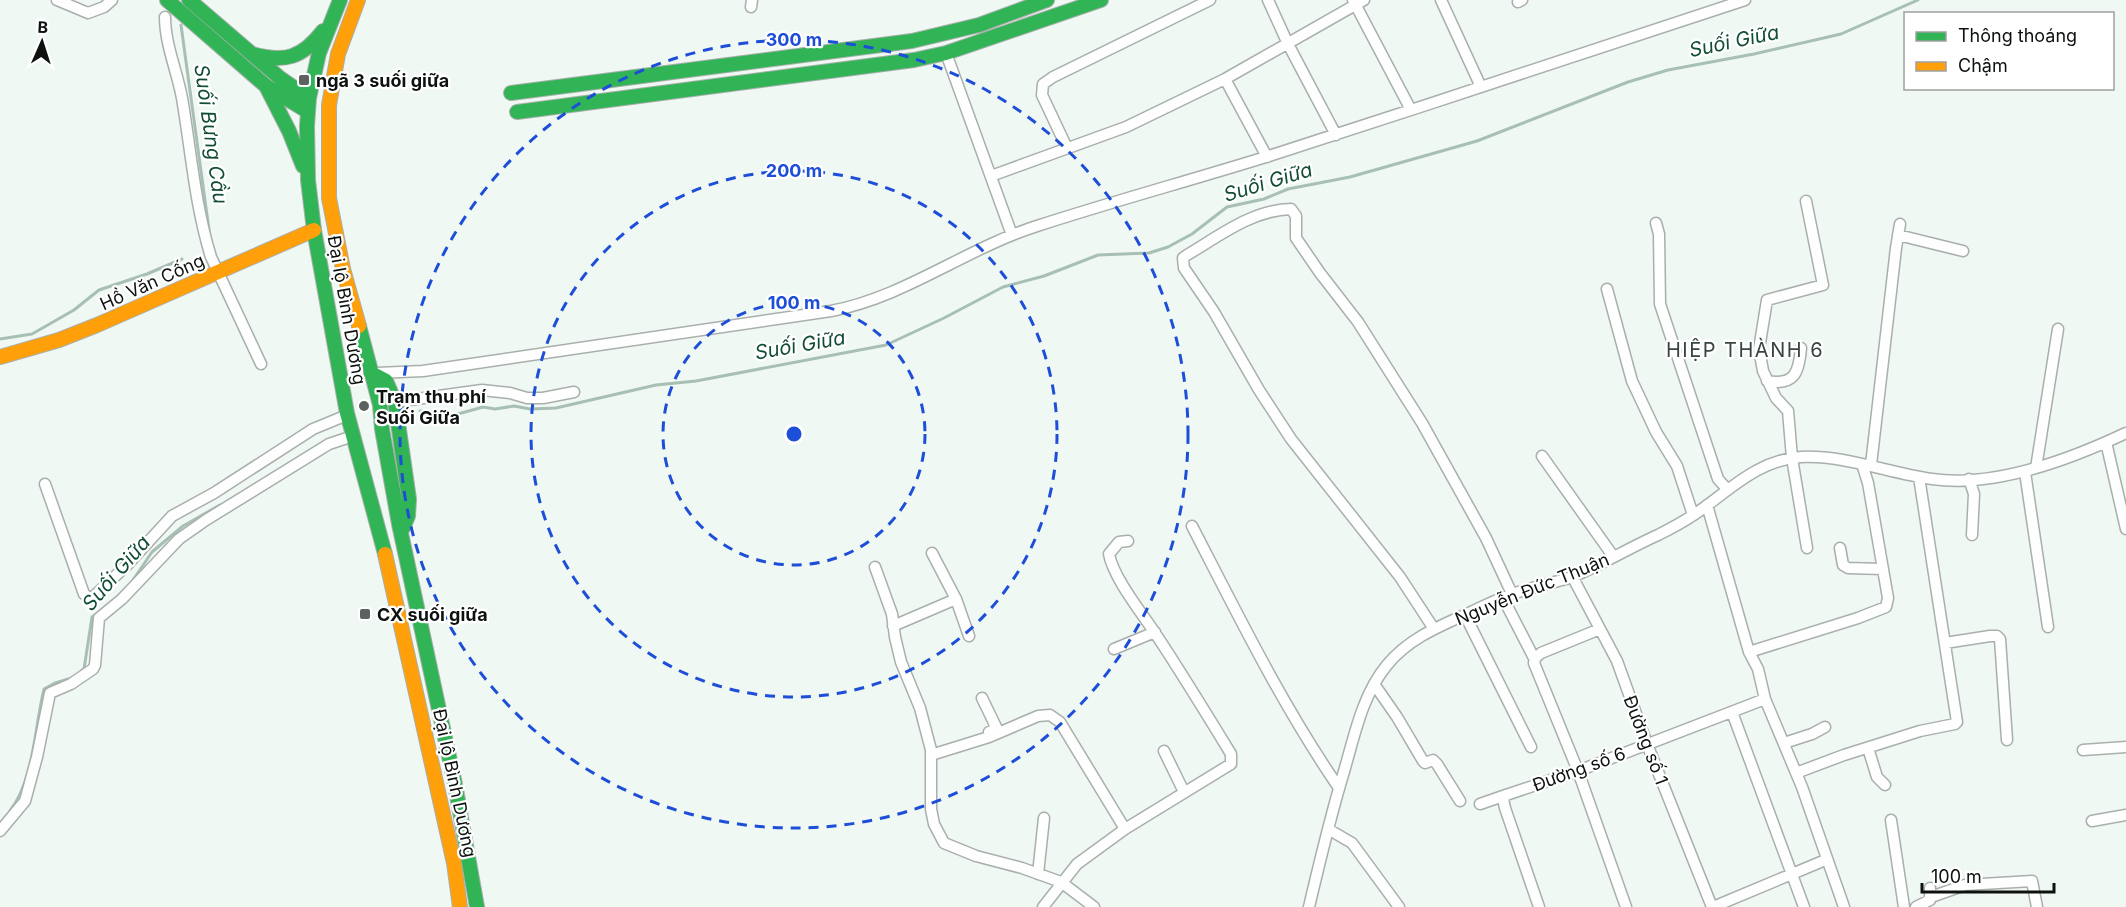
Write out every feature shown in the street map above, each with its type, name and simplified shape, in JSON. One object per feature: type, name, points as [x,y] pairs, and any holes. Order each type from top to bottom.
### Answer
[{"type":"main road","points":[[167,0],[266,86],[329,112]]},
{"type":"main road","points":[[189,0],[308,105]]},
{"type":"main road","name":"Đại lộ Bình Dương","points":[[358,0],[338,54],[329,112],[329,198],[343,269],[380,405],[382,429],[410,581],[451,762],[470,857],[477,907]]},
{"type":"main road","points":[[511,93],[912,41],[979,25],[1047,0]]},
{"type":"main road","points":[[517,112],[866,67],[946,53],[1101,0]]},
{"type":"main road","points":[[252,54],[272,60],[297,55],[308,48],[321,34],[338,6]]},
{"type":"main road","name":"Đại lộ Bình Dương","points":[[338,6],[319,53],[308,105],[308,180],[314,230],[343,416],[374,514],[393,586],[454,863],[460,907]]},
{"type":"main road","points":[[266,86],[289,131],[308,180]]},
{"type":"main road","name":"Hồ Văn Cống","points":[[0,357],[88,329],[334,222]]},
{"type":"main road","points":[[371,373],[386,381],[395,402],[409,499],[408,516],[402,533]]},
{"type":"street","points":[[57,0],[88,13],[104,7],[112,0]]},
{"type":"street","points":[[1067,148],[1042,95],[1043,84],[1053,76],[1210,0]]},
{"type":"street","points":[[1268,0],[1288,44],[1336,135]]},
{"type":"street","points":[[1441,0],[1481,87]]},
{"type":"street","points":[[371,373],[423,371],[844,308],[897,291],[1012,235],[1050,222],[1336,135],[1745,0]]},
{"type":"street","points":[[991,176],[1126,127],[1225,79],[1357,2],[1411,110]]},
{"type":"street","points":[[165,17],[166,32],[182,97],[199,212],[208,248],[261,364]]},
{"type":"street","points":[[946,53],[1012,235]]},
{"type":"street","points":[[1225,79],[1267,157]]},
{"type":"street","points":[[1806,201],[1823,285],[1772,298],[1765,302],[1759,349],[1767,381],[1776,398],[1788,411],[1792,458],[1807,548]]},
{"type":"street","points":[[1434,628],[1394,569],[1291,439],[1259,390],[1214,312],[1184,268],[1183,258],[1229,228],[1279,210],[1294,211],[1297,225],[1296,238],[1358,322],[1422,423],[1486,538],[1534,660],[1537,675],[1578,771],[1626,907]]},
{"type":"street","points":[[1656,223],[1659,234],[1660,303],[1718,479],[1727,489]]},
{"type":"street","points":[[1749,652],[1886,607],[1888,598],[1868,483],[1867,464],[1899,230],[1963,251]]},
{"type":"street","points":[[1607,289],[1632,381],[1656,432],[1677,466],[1693,515]]},
{"type":"street","points":[[2048,627],[2030,470],[2058,329]]},
{"type":"street","points":[[1767,381],[1779,383],[1793,377],[1798,372],[1801,348]]},
{"type":"street","points":[[395,402],[482,390],[510,393],[527,398],[543,398],[573,392]]},
{"type":"street","points":[[45,484],[84,594],[91,599],[129,566],[172,516],[214,493],[313,429],[343,416]]},
{"type":"street","name":"Nguyễn Đức Thuận","points":[[1309,907],[1358,720],[1374,684],[1387,665],[1412,641],[1434,628],[1508,596],[1572,576],[1693,515],[1759,468],[1792,458],[1815,458],[1867,464],[1935,480],[1969,479],[2030,470],[2126,433]]},
{"type":"street","points":[[0,831],[25,801],[50,693],[71,684],[93,669],[96,664],[99,618],[122,599],[179,539],[206,519],[329,444],[349,438]]},
{"type":"street","points":[[2106,442],[2126,529]]},
{"type":"street","points":[[1542,456],[1613,556]]},
{"type":"street","points":[[1796,773],[1868,748],[1957,722],[1919,477]]},
{"type":"street","points":[[1969,479],[1974,494],[1972,535]]},
{"type":"street","points":[[1707,505],[1749,652],[1758,669],[1766,699],[1796,773],[1844,907]]},
{"type":"street","points":[[1192,526],[1258,655],[1310,746],[1339,788]]},
{"type":"street","points":[[1043,907],[1077,864],[1125,829],[1231,764],[1232,760],[1231,754],[1195,694],[1110,561],[1109,554],[1114,548],[1119,543],[1128,541]]},
{"type":"street","points":[[1840,548],[1843,565],[1848,568],[1882,569]]},
{"type":"street","points":[[932,553],[956,599],[969,636]]},
{"type":"street","points":[[129,566],[142,576]]},
{"type":"street","points":[[875,567],[892,614],[901,662],[920,708],[931,753],[931,809],[934,824],[944,843],[976,856],[1061,882],[1094,907]]},
{"type":"street","name":"Đường số 1","points":[[1572,576],[1617,661],[1647,744],[1713,907]]},
{"type":"street","points":[[893,626],[956,599]]},
{"type":"street","points":[[1464,615],[1531,747]]},
{"type":"street","points":[[1534,660],[1541,653],[1600,629]]},
{"type":"street","points":[[1114,649],[1155,632]]},
{"type":"street","points":[[1945,643],[1990,636],[1997,636],[2000,639],[2007,740]]},
{"type":"street","points":[[1374,684],[1423,761],[1425,763],[1433,760],[1461,801]]},
{"type":"street","points":[[931,753],[997,729],[981,698]]},
{"type":"street","name":"Đường số 6","points":[[1480,804],[1578,771],[1766,699]]},
{"type":"street","points":[[1732,712],[1804,907]]},
{"type":"street","points":[[931,753],[989,737],[1038,716],[1050,715],[1060,722],[1125,829]]},
{"type":"street","points":[[1784,743],[1825,727]]},
{"type":"street","points":[[2083,750],[2126,747]]},
{"type":"street","points":[[1868,748],[1877,777],[1885,785]]},
{"type":"street","points":[[1164,751],[1184,792]]},
{"type":"street","points":[[1506,795],[1503,799],[1505,808],[1539,907]]},
{"type":"street","points":[[2092,822],[2126,815]]},
{"type":"street","points":[[1038,874],[1044,818]]},
{"type":"street","points":[[1891,820],[1904,907]]},
{"type":"street","points":[[1328,829],[1352,843],[1399,907]]},
{"type":"street","points":[[1713,907],[1823,861],[1828,861]]},
{"type":"street","points":[[1916,907],[1930,900],[1931,892],[1965,885],[2032,881],[2037,907]]},
{"type":"waterway","name":"Suối Giữa","points":[[420,411],[458,414],[483,407],[495,409],[514,406],[530,409],[556,408],[656,385],[696,381],[886,345],[1003,287],[1044,276],[1098,255],[1149,253],[1168,247],[1192,234],[1227,207],[1264,199],[1288,189],[1350,177],[1477,141],[1628,82],[1668,70],[1754,54],[1841,34],[1918,0]]},
{"type":"waterway","name":"Suối Bưng Cầu","points":[[181,25],[210,237]]},
{"type":"waterway","name":"Suối Bưng Cầu","points":[[0,339],[32,334],[74,310],[99,290],[147,274],[182,259]]},
{"type":"waterway","name":"Suối Giữa","points":[[133,580],[152,552],[183,526],[220,505]]},
{"type":"waterway","name":"Suối Giữa","points":[[82,670],[92,617],[98,613]]},
{"type":"waterway","name":"Suối Giữa","points":[[10,811],[18,798],[29,768],[44,689],[72,678]]},
{"type":"traffic: fast","points":[[167,0],[266,86],[307,111]]},
{"type":"traffic: fast","points":[[189,0],[280,78],[309,98]]},
{"type":"traffic: fast","points":[[340,0],[319,53],[309,98],[308,180],[314,230],[347,413],[385,554]]},
{"type":"traffic: fast","points":[[511,93],[912,41],[979,25],[1047,0]]},
{"type":"traffic: fast","points":[[517,112],[914,60],[946,53],[1101,0]]},
{"type":"traffic: fast","points":[[252,54],[274,58],[292,56],[308,47],[323,31]]},
{"type":"traffic: fast","points":[[266,86],[289,131],[303,166]]},
{"type":"traffic: fast","points":[[359,326],[380,405],[382,429],[399,524],[455,784],[477,907]]},
{"type":"traffic: fast","points":[[371,373],[386,381],[395,402],[409,499],[408,516],[403,528]]},
{"type":"traffic: slow","points":[[358,0],[338,54],[329,105],[329,198],[343,269],[359,326]]},
{"type":"traffic: slow","points":[[0,357],[59,340],[97,325],[314,230]]},
{"type":"traffic: slow","points":[[385,554],[454,863],[460,907]]},
{"type":"place","name":"ngã 3 suối giữa","points":[[304,80]]},
{"type":"place","name":"Trạm thu phí Suối Giữa","points":[[364,406]]},
{"type":"place","name":"CX suối giữa","points":[[365,614]]},
{"type":"district","name":"HIỆP THÀNH 6","points":[[1745,350]]}]
